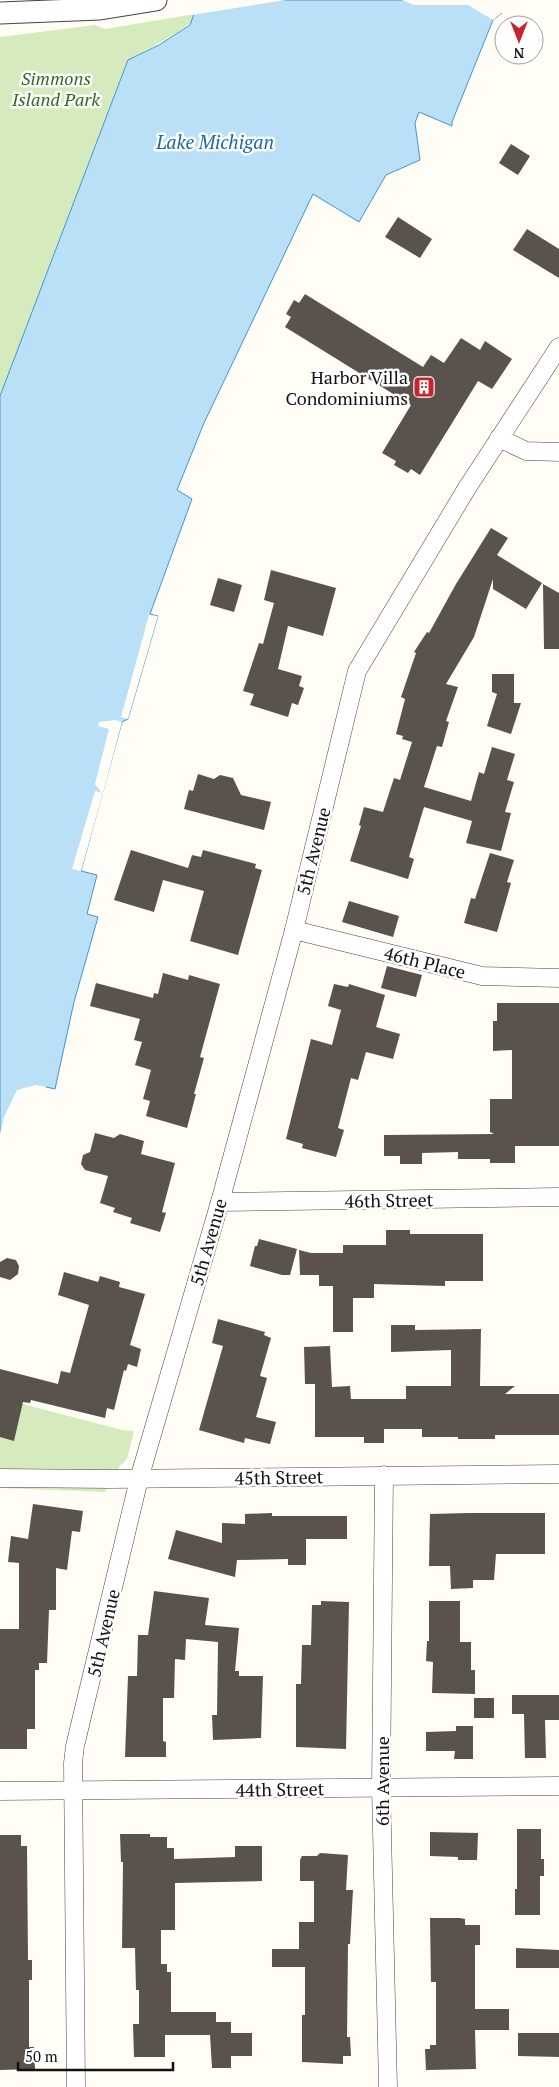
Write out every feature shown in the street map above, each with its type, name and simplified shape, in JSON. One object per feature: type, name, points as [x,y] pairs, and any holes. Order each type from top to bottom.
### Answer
[{"type":"street","points":[[0,13],[100,9],[156,0]]},
{"type":"street","name":"5th Avenue","points":[[76,2087],[73,1790],[75,1746],[139,1479],[220,1202],[294,930],[357,671],[499,438],[559,347]]},
{"type":"street","points":[[499,438],[521,450],[559,452]]},
{"type":"street","name":"46th Place","points":[[294,930],[482,976],[559,978]]},
{"type":"street","name":"46th Street","points":[[220,1202],[559,1197]]},
{"type":"street","name":"45th Street","points":[[0,1478],[139,1479],[559,1474]]},
{"type":"street","name":"6th Avenue","points":[[384,1475],[381,1788],[388,2087]]},
{"type":"street","name":"44th Street","points":[[0,1791],[559,1786]]},
{"type":"green space","name":"Simmons Island Park","points":[[199,0],[221,0],[176,33],[128,60],[0,396],[0,37],[95,25],[105,29],[195,14]]},
{"type":"green space","points":[[0,1398],[122,1430],[134,1431],[127,1459],[120,1466],[105,1492],[0,1488]]},
{"type":"water","name":"Lake Michigan","points":[[199,0],[486,0],[502,13],[494,15],[452,126],[419,112],[415,123],[420,160],[386,175],[359,222],[313,194],[204,423],[177,490],[192,499],[150,614],[158,616],[128,719],[122,722],[81,871],[97,875],[87,914],[98,917],[74,1002],[55,1089],[46,1087],[43,1091],[18,1100],[0,1149],[0,396],[128,60],[159,45],[190,25]]},
{"type":"pier","points":[[196,0],[286,0],[192,15]]},
{"type":"pier","points":[[402,0],[491,0],[504,11],[499,15],[494,15],[493,20],[468,5],[414,5]]},
{"type":"pier","points":[[149,615],[158,616],[128,719],[121,717]]},
{"type":"pier","points":[[115,720],[122,722],[81,871],[72,869],[95,791],[102,793],[95,784],[109,729],[98,726],[99,722]]},
{"type":"pier","points":[[36,1085],[46,1087],[46,1091],[20,1102],[0,1152],[0,1134],[4,1117],[17,1090]]},
{"type":"building","points":[[511,144],[530,156],[518,175],[499,163]]},
{"type":"building","points":[[398,217],[432,239],[420,258],[385,237]]},
{"type":"building","points":[[527,229],[559,249],[559,278],[513,250]]},
{"type":"building","name":"Harbor Villa Condominiums","points":[[305,294],[423,367],[431,355],[444,363],[461,338],[480,350],[485,341],[512,359],[492,389],[478,381],[420,475],[411,469],[408,473],[394,465],[396,461],[382,453],[411,405],[285,327],[291,317],[286,314],[294,300],[299,303]]},
{"type":"building","points":[[491,528],[508,538],[497,555],[542,583],[526,609],[493,589],[493,579],[474,637],[446,684],[458,687],[446,721],[449,722],[442,747],[437,746],[424,787],[471,801],[479,772],[484,774],[492,747],[515,754],[507,780],[514,782],[505,812],[511,813],[501,851],[466,843],[472,821],[424,807],[409,857],[414,859],[408,879],[350,861],[361,826],[359,825],[364,807],[383,812],[394,778],[400,780],[412,742],[402,739],[403,736],[396,734],[405,699],[401,697],[416,653],[414,652],[427,632],[429,633],[456,584]]},
{"type":"building","points":[[271,570],[336,588],[323,636],[288,626],[278,669],[302,676],[299,686],[304,688],[298,705],[292,703],[288,717],[250,705],[254,694],[243,691],[259,643],[263,644],[274,603],[264,600]]},
{"type":"building","points":[[218,578],[242,585],[234,612],[210,605]]},
{"type":"building","points":[[543,584],[559,593],[559,649],[544,649]]},
{"type":"building","points":[[492,674],[514,674],[514,703],[521,703],[511,734],[487,726],[497,694],[492,692]]},
{"type":"building","points":[[198,774],[214,779],[220,775],[233,778],[241,795],[271,802],[264,830],[184,809],[189,790],[193,791]]},
{"type":"building","points":[[131,850],[188,868],[192,855],[201,857],[203,850],[256,864],[255,868],[262,870],[238,955],[190,941],[204,891],[163,880],[154,912],[114,900]]},
{"type":"building","points":[[490,853],[514,860],[507,882],[511,883],[497,932],[464,923],[471,898],[475,899]]},
{"type":"building","points":[[349,901],[399,916],[393,937],[342,922]]},
{"type":"building","points":[[387,966],[422,975],[416,997],[381,988]]},
{"type":"building","points":[[163,973],[188,980],[189,975],[220,984],[200,1057],[204,1058],[187,1128],[146,1116],[150,1101],[143,1099],[151,1070],[135,1065],[142,1042],[134,1040],[140,1019],[90,1006],[96,983],[153,998],[154,993],[158,994]]},
{"type":"building","points":[[334,984],[348,987],[349,984],[385,995],[376,1027],[400,1034],[393,1059],[366,1052],[358,1080],[351,1078],[338,1128],[344,1130],[336,1157],[302,1148],[303,1144],[286,1139],[311,1039],[332,1045],[341,1010],[328,1006]]},
{"type":"building","points":[[497,1003],[559,1003],[559,1146],[515,1146],[515,1163],[490,1163],[490,1159],[458,1159],[458,1152],[422,1153],[422,1164],[400,1164],[400,1156],[384,1156],[384,1135],[494,1134],[490,1132],[490,1099],[512,1099],[512,1050],[493,1051],[493,1021],[497,1021]]},
{"type":"building","points":[[95,1133],[114,1138],[120,1134],[144,1141],[141,1154],[175,1163],[162,1212],[166,1213],[160,1232],[130,1223],[132,1218],[113,1212],[115,1208],[100,1203],[108,1176],[85,1170],[81,1164],[83,1155],[90,1152]]},
{"type":"building","points":[[386,1230],[410,1230],[410,1234],[483,1234],[483,1281],[445,1281],[445,1286],[374,1284],[374,1298],[353,1298],[353,1332],[333,1332],[333,1286],[319,1286],[319,1275],[300,1275],[299,1250],[311,1253],[343,1253],[343,1245],[386,1245]]},
{"type":"building","points":[[259,1239],[297,1249],[290,1275],[282,1275],[250,1266],[255,1246],[257,1246]]},
{"type":"building","points":[[7,1258],[16,1260],[19,1266],[18,1274],[10,1280],[0,1277],[0,1262]]},
{"type":"building","points":[[64,1272],[98,1282],[100,1276],[120,1282],[119,1287],[145,1294],[130,1345],[141,1349],[137,1367],[128,1364],[126,1371],[124,1370],[114,1410],[107,1408],[105,1418],[31,1400],[30,1403],[23,1402],[14,1441],[0,1437],[0,1369],[58,1384],[61,1371],[70,1373],[89,1305],[58,1295]]},
{"type":"building","points":[[218,1319],[265,1332],[264,1335],[271,1338],[260,1376],[267,1378],[256,1417],[276,1422],[270,1444],[245,1438],[244,1443],[199,1430],[223,1346],[212,1343]]},
{"type":"building","points":[[391,1325],[415,1325],[415,1330],[481,1329],[480,1386],[515,1386],[505,1394],[559,1394],[559,1435],[495,1435],[495,1439],[458,1439],[458,1437],[422,1437],[422,1429],[384,1429],[384,1443],[364,1443],[364,1437],[315,1437],[315,1384],[305,1384],[304,1347],[330,1346],[332,1387],[350,1386],[351,1399],[406,1399],[406,1386],[451,1386],[451,1350],[391,1352]]},
{"type":"building","points":[[33,1504],[83,1511],[80,1532],[72,1531],[67,1570],[56,1568],[56,1610],[49,1610],[47,1663],[39,1663],[39,1670],[35,1670],[35,1729],[27,1729],[27,1749],[0,1749],[0,1629],[19,1629],[19,1563],[8,1562],[11,1536],[28,1539]]},
{"type":"building","points":[[272,1513],[272,1516],[347,1516],[347,1539],[306,1539],[306,1565],[288,1565],[288,1559],[237,1560],[235,1577],[168,1559],[176,1530],[222,1543],[222,1523],[245,1524],[245,1514]]},
{"type":"building","points":[[545,1513],[545,1554],[496,1554],[494,1580],[473,1580],[473,1588],[451,1589],[450,1566],[429,1566],[430,1514]]},
{"type":"building","points":[[154,1591],[209,1598],[205,1625],[239,1628],[235,1671],[239,1671],[239,1676],[263,1676],[261,1738],[213,1740],[212,1715],[217,1715],[218,1642],[186,1639],[185,1660],[175,1659],[174,1698],[163,1698],[163,1741],[166,1742],[166,1757],[125,1757],[128,1676],[137,1676],[138,1635],[148,1635]]},
{"type":"building","points":[[321,1601],[349,1602],[346,1749],[296,1747],[296,1684],[301,1684],[302,1645],[311,1645],[312,1605],[321,1605]]},
{"type":"building","points":[[429,1601],[460,1601],[460,1642],[471,1642],[471,1670],[475,1670],[475,1694],[432,1693],[433,1662],[426,1661],[427,1641],[429,1641]]},
{"type":"building","points":[[512,1695],[559,1695],[559,1720],[545,1720],[546,1758],[525,1758],[524,1714],[512,1714]]},
{"type":"building","points":[[474,1698],[494,1698],[494,1718],[474,1718]]},
{"type":"building","points":[[456,1726],[473,1726],[473,1759],[454,1759],[455,1751],[426,1751],[426,1732],[456,1731]]},
{"type":"building","points":[[517,1829],[541,1829],[541,1859],[544,1859],[544,1876],[540,1876],[540,1915],[515,1915]]},
{"type":"building","points":[[430,1832],[478,1833],[477,1860],[458,1860],[458,1857],[430,1856]]},
{"type":"building","points":[[120,1834],[150,1834],[150,1837],[167,1837],[167,1848],[174,1848],[174,1859],[235,1857],[235,1846],[262,1846],[262,1881],[175,1883],[175,1930],[161,1930],[161,1964],[167,1964],[167,1972],[171,1972],[171,2012],[216,2012],[216,2022],[231,2022],[231,2033],[252,2033],[252,2056],[231,2056],[231,2068],[212,2068],[210,2035],[165,2035],[165,2057],[134,2057],[133,2024],[139,2024],[139,1990],[136,1990],[135,1948],[122,1948],[123,1862],[121,1862]]},
{"type":"building","points":[[0,1835],[21,1835],[21,1846],[27,1846],[28,1960],[32,1960],[32,1980],[29,1980],[29,2047],[34,2047],[35,2069],[0,2070]]},
{"type":"building","points":[[320,1853],[348,1855],[346,1890],[353,1890],[350,1944],[348,1944],[347,2037],[350,2037],[351,2056],[343,2056],[343,2064],[302,2062],[302,2015],[305,2015],[305,1967],[272,1967],[272,1949],[299,1949],[299,1922],[314,1922],[314,1881],[300,1881],[300,1860],[302,1856],[317,1856]]},
{"type":"building","points":[[430,1918],[460,1918],[465,1919],[465,1925],[480,1925],[480,1945],[475,1945],[475,2009],[509,2009],[509,2030],[475,2030],[476,2069],[426,2070],[425,2049],[430,2049],[430,2045],[436,2045],[436,1982],[431,1982]]},
{"type":"building","points":[[516,1948],[559,1950],[559,1968],[516,1968]]},
{"type":"building","points":[[518,2033],[559,2033],[559,2057],[518,2056]]},
{"type":"place","name":"Harbor Villa Condominiums","points":[[424,387]]}]
